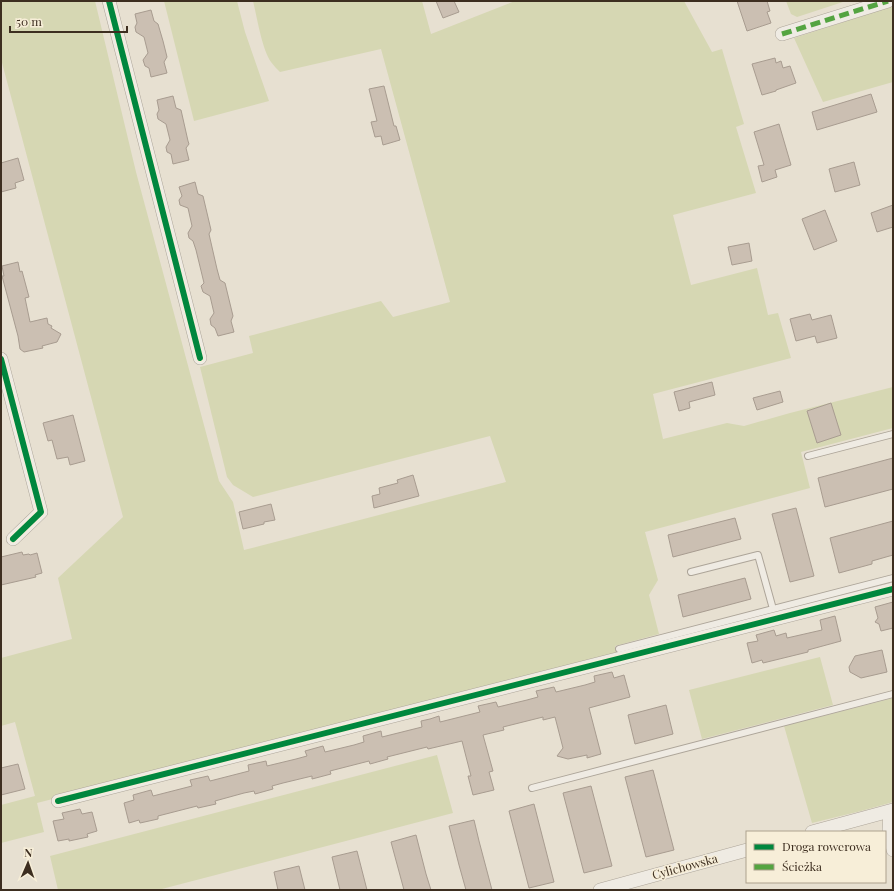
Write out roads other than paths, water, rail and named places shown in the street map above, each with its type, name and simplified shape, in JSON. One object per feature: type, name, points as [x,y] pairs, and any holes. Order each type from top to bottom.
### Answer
[{"type":"street","points":[[109,1],[200,358]]},
{"type":"street","points":[[782,34],[888,1]]},
{"type":"street","points":[[1,359],[41,512],[13,539]]},
{"type":"street","points":[[58,801],[893,589]]},
{"type":"street","points":[[816,831],[891,810],[888,831],[893,850]]},
{"type":"street","name":"Cylichowska","points":[[600,890],[746,850]]},
{"type":"lane","points":[[808,456],[893,434]]},
{"type":"lane","points":[[691,572],[758,555],[773,609]]},
{"type":"lane","points":[[619,649],[893,578]]},
{"type":"lane","points":[[532,788],[893,694]]}]
